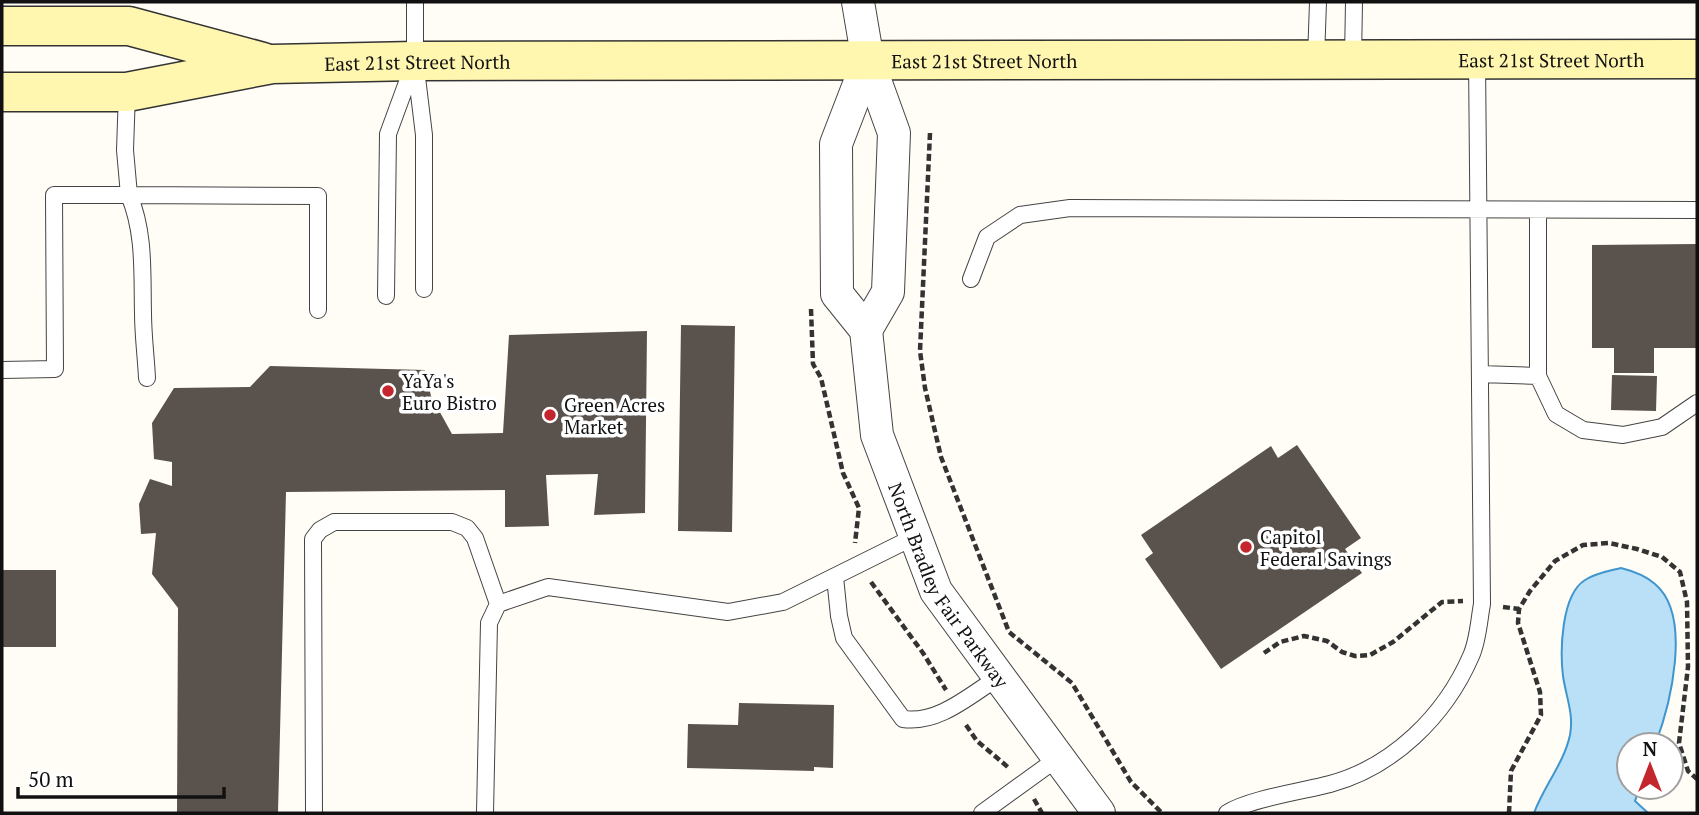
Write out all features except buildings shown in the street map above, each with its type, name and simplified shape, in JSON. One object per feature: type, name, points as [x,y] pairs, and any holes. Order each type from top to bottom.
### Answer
[{"type":"main road","name":"East 21st Street North","points":[[2,26],[81,20],[129,26],[272,64]]},
{"type":"main road","name":"East 21st Street North","points":[[2,92],[127,92],[272,64],[415,61],[1697,59]]},
{"type":"street","points":[[858,2],[868,61],[894,132],[888,292],[866,330],[838,294],[836,144],[868,61]]},
{"type":"street","name":"North Bradley Fair Parkway","points":[[866,330],[877,435],[936,591],[1099,813]]},
{"type":"lane","points":[[415,2],[415,61],[424,135],[424,289]]},
{"type":"lane","points":[[1316,59],[1318,2]]},
{"type":"lane","points":[[1353,59],[1354,2]]},
{"type":"lane","points":[[1227,813],[1282,795],[1333,783],[1384,762],[1409,741],[1447,700],[1472,654],[1482,604],[1477,59]]},
{"type":"lane","points":[[386,296],[388,134],[415,61]]},
{"type":"lane","points":[[127,92],[125,150],[129,195],[135,208],[142,243],[147,378]]},
{"type":"lane","points":[[2,370],[55,369],[54,195],[318,196],[318,310]]},
{"type":"lane","points":[[971,279],[987,237],[1020,215],[1070,208],[1697,210]]},
{"type":"lane","points":[[1538,210],[1538,376],[1556,414],[1583,430],[1623,435],[1662,427],[1697,403]]},
{"type":"lane","points":[[1480,374],[1538,376]]},
{"type":"lane","points":[[314,813],[313,540],[320,530],[334,522],[453,522],[467,528],[475,538],[498,604],[489,623],[485,813]]},
{"type":"lane","points":[[498,604],[548,587],[728,612],[783,602],[916,536]]},
{"type":"lane","points":[[835,577],[844,638],[903,719],[918,721],[938,715],[999,677]]},
{"type":"lane","points":[[993,810],[1058,758]]},
{"type":"path","points":[[930,134],[920,351],[925,388],[941,457],[1009,632],[1072,683],[1131,782],[1163,813]]},
{"type":"path","points":[[1509,813],[1511,771],[1541,715],[1539,692],[1518,623],[1519,609],[1555,561],[1583,545],[1609,543],[1637,549],[1662,557],[1680,572],[1686,602],[1688,667],[1679,743],[1688,771],[1697,779]]},
{"type":"path","points":[[1264,653],[1280,642],[1304,636],[1327,641],[1342,652],[1355,656],[1370,654],[1392,642],[1441,602],[1457,601],[1519,609]]},
{"type":"water","points":[[1621,568],[1647,578],[1667,599],[1673,617],[1675,662],[1660,731],[1615,731],[1615,801],[1635,801],[1648,813],[1534,813],[1570,735],[1570,713],[1562,653],[1567,610],[1577,587],[1598,574]]},
{"type":"place","name":"YaYa's Euro Bistro","points":[[388,391]]},
{"type":"place","name":"Green Acres Market","points":[[550,415]]},
{"type":"place","name":"Capitol Federal Savings","points":[[1246,547]]}]
